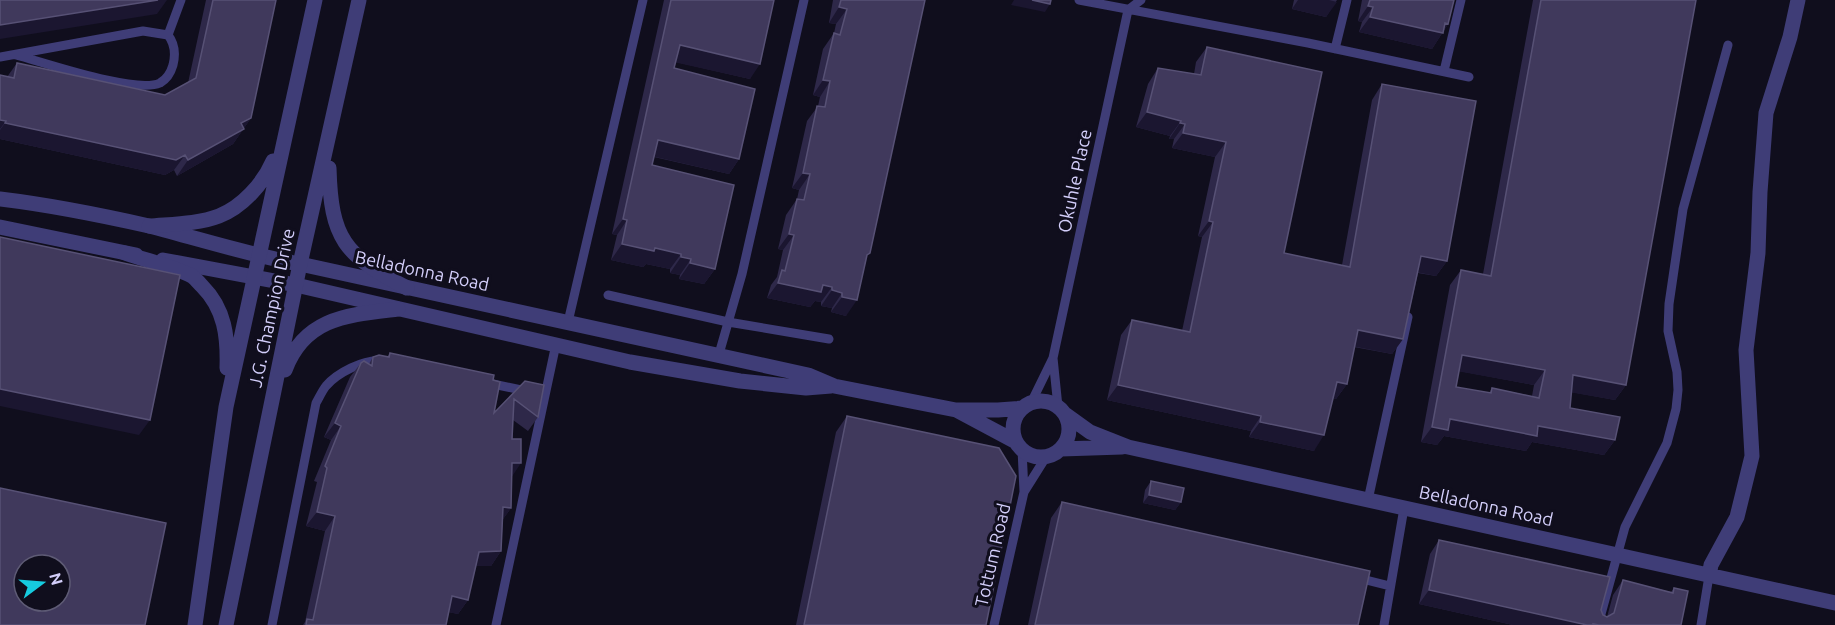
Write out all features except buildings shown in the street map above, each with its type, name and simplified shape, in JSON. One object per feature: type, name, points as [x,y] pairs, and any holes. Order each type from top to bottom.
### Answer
[{"type":"street","name":"J.G. Champion Drive","points":[[195,625],[226,407],[315,0]]},
{"type":"street","name":"J.G. Champion Drive","points":[[226,625],[267,418],[359,0]]},
{"type":"street","points":[[1709,576],[1711,565],[1737,517],[1752,456],[1746,351],[1758,253],[1766,114],[1790,37],[1798,0]]},
{"type":"street","points":[[149,226],[219,216],[237,206],[268,172],[285,133]]},
{"type":"street","points":[[328,144],[330,197],[337,231],[359,258],[407,288]]},
{"type":"street","name":"Belladonna Road","points":[[0,199],[48,205],[149,226],[258,257],[719,354],[808,375],[834,386],[956,410],[998,410],[1027,406],[1040,401],[1050,403],[1090,432],[1128,447],[1835,603]]},
{"type":"street","name":"Belladonna Road","points":[[0,227],[296,285],[630,362],[740,381],[806,388],[834,386]]},
{"type":"street","points":[[125,253],[193,277],[208,292],[224,324],[228,341],[226,407]]},
{"type":"street","points":[[267,418],[291,355],[300,342],[326,323],[340,317],[398,309]]},
{"type":"street","points":[[1019,446],[1014,433],[1014,424],[1027,406]]},
{"type":"street","name":"Belladonna Road","points":[[956,410],[1037,457],[1046,457],[1061,449],[1128,447]]},
{"type":"street","points":[[1061,411],[1068,423],[1069,432],[1061,449]]},
{"type":"lane","points":[[168,34],[181,0]]},
{"type":"lane","points":[[568,322],[644,0]]},
{"type":"lane","points":[[719,354],[744,263],[804,0]]},
{"type":"lane","points":[[1079,0],[1469,76]]},
{"type":"lane","points":[[1122,0],[1128,10]]},
{"type":"lane","points":[[1128,10],[1141,0]]},
{"type":"lane","points":[[1335,49],[1347,0]]},
{"type":"lane","points":[[1444,71],[1461,0]]},
{"type":"lane","name":"Okuhle Place","points":[[1027,406],[1053,358],[1128,10]]},
{"type":"lane","points":[[0,57],[143,32],[168,34]]},
{"type":"lane","points":[[16,55],[134,86],[147,85],[166,79],[172,67],[176,53],[168,34]]},
{"type":"lane","points":[[1598,625],[1625,526],[1666,443],[1676,409],[1677,372],[1668,331],[1669,303],[1683,209],[1728,45]]},
{"type":"lane","points":[[608,295],[728,322],[829,339]]},
{"type":"lane","points":[[1368,500],[1408,317]]},
{"type":"lane","points":[[496,625],[556,344]]},
{"type":"lane","name":"Okuhle Place","points":[[1053,358],[1061,411]]},
{"type":"lane","points":[[272,625],[316,403],[326,386],[343,373],[375,360],[390,362]]},
{"type":"lane","points":[[475,380],[545,395]]},
{"type":"lane","name":"Tottum Road","points":[[994,625],[1024,492],[1019,446]]},
{"type":"lane","name":"Tottum Road","points":[[1024,492],[1046,457]]},
{"type":"lane","points":[[1384,625],[1404,508]]},
{"type":"lane","points":[[1344,575],[1390,586]]},
{"type":"lane","points":[[1701,625],[1709,576]]}]
